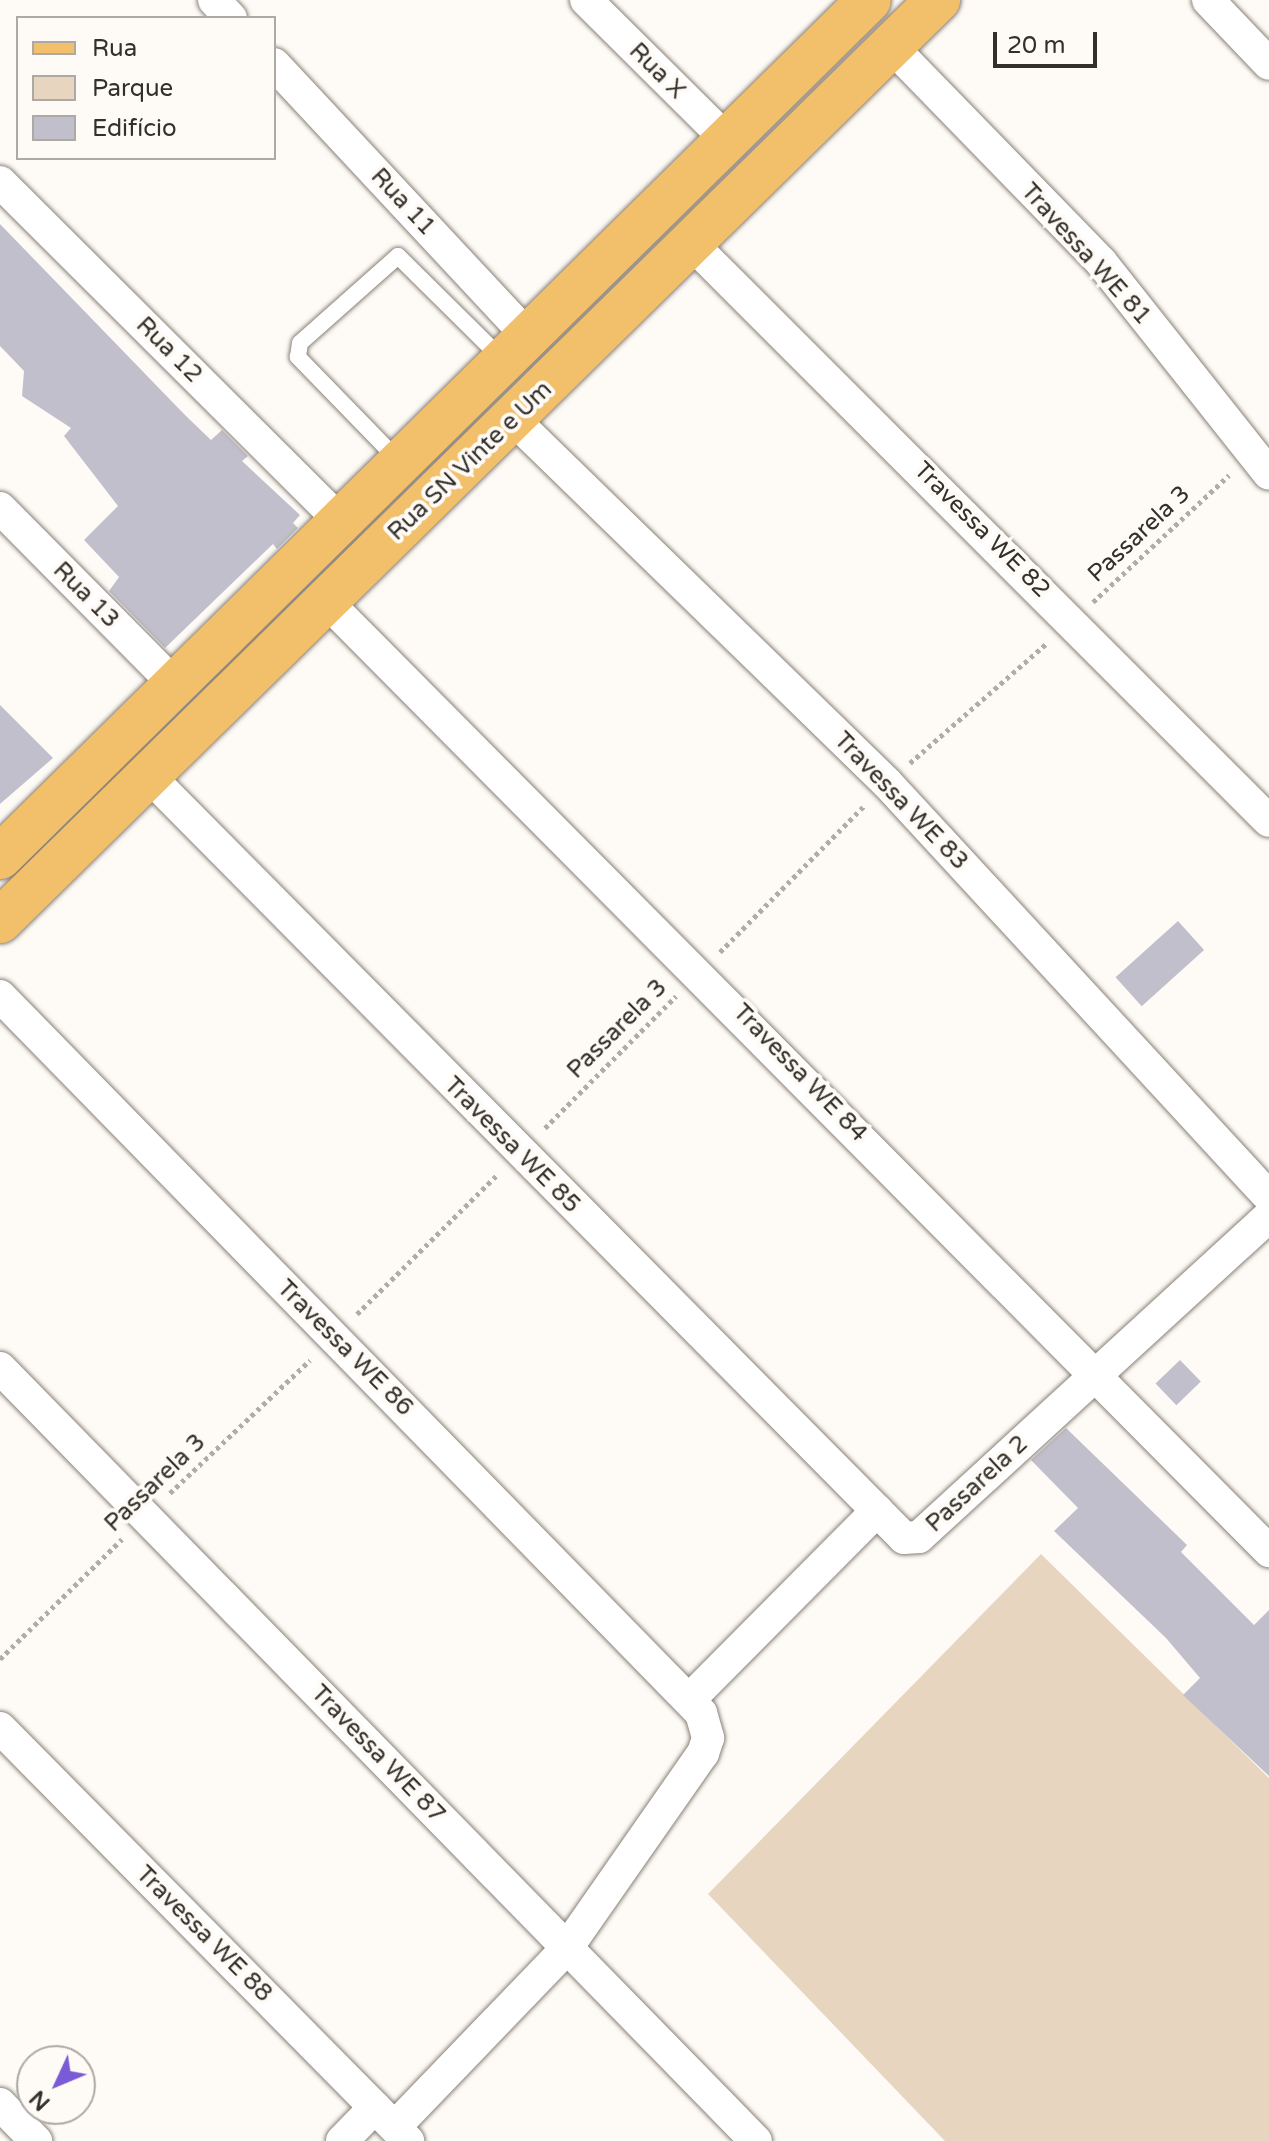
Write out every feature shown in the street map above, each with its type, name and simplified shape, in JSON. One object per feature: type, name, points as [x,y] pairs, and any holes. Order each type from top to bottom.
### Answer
[{"type":"main road","name":"Rua SN Vinte e Um","points":[[0,857],[338,519],[517,350],[869,0]]},
{"type":"main road","name":"Rua SN Vinte e Um","points":[[0,921],[326,601],[515,421],[938,0]]},
{"type":"main road","points":[[187,668],[238,689]]},
{"type":"street","points":[[214,0],[229,16]]},
{"type":"street","name":"Rua X","points":[[586,0],[728,141]]},
{"type":"street","points":[[1208,0],[1269,64]]},
{"type":"street","name":"Travessa WE 81","points":[[890,45],[1101,262],[1260,464]]},
{"type":"street","name":"Rua 11","points":[[276,66],[517,350]]},
{"type":"street","name":"Rua 12","points":[[0,182],[338,519]]},
{"type":"street","name":"Travessa WE 82","points":[[691,243],[1073,620],[1269,821]]},
{"type":"street","name":"Travessa WE 83","points":[[515,421],[887,783],[1269,1197]]},
{"type":"street","name":"Rua 13","points":[[0,508],[187,668]]},
{"type":"street","name":"Travessa WE 84","points":[[326,601],[700,971],[1269,1551]]},
{"type":"street","name":"Travessa WE 85","points":[[150,777],[519,1153],[877,1511]]},
{"type":"street","name":"Travessa WE 86","points":[[0,996],[691,1698]]},
{"type":"street","name":"Passarela 2","points":[[877,1511],[904,1538],[919,1537],[1269,1216]]},
{"type":"street","name":"Travessa WE 87","points":[[0,1368],[756,2141]]},
{"type":"street","points":[[342,2141],[393,2125],[567,1948],[707,1745],[691,1698],[877,1511]]},
{"type":"street","name":"Travessa WE 88","points":[[0,1728],[393,2125]]},
{"type":"street","points":[[0,2104],[36,2141]]},
{"type":"lane","points":[[399,461],[298,357],[300,343],[398,256],[517,350]]},
{"type":"path","name":"Passarela 3","points":[[0,1659],[334,1337],[887,783],[1073,620],[1260,464]]},
{"type":"green space","points":[[1041,1554],[1269,1778],[1269,2141],[945,2141],[708,1894]]},
{"type":"building","points":[[0,224],[185,415],[211,440],[222,430],[248,456],[242,461],[300,515],[293,523],[298,528],[277,549],[273,544],[165,648],[109,591],[119,577],[84,540],[118,506],[64,436],[71,428],[22,396],[24,371],[0,346]]},
{"type":"building","points":[[0,705],[53,758],[0,804]]},
{"type":"building","points":[[1178,921],[1204,950],[1142,1006],[1116,977]]},
{"type":"building","points":[[1180,1360],[1201,1382],[1176,1405],[1156,1384]]},
{"type":"building","points":[[1066,1428],[1187,1545],[1181,1552],[1254,1625],[1269,1610],[1269,1776],[1183,1695],[1200,1678],[1166,1638],[1054,1531],[1078,1508],[1031,1460]]}]
